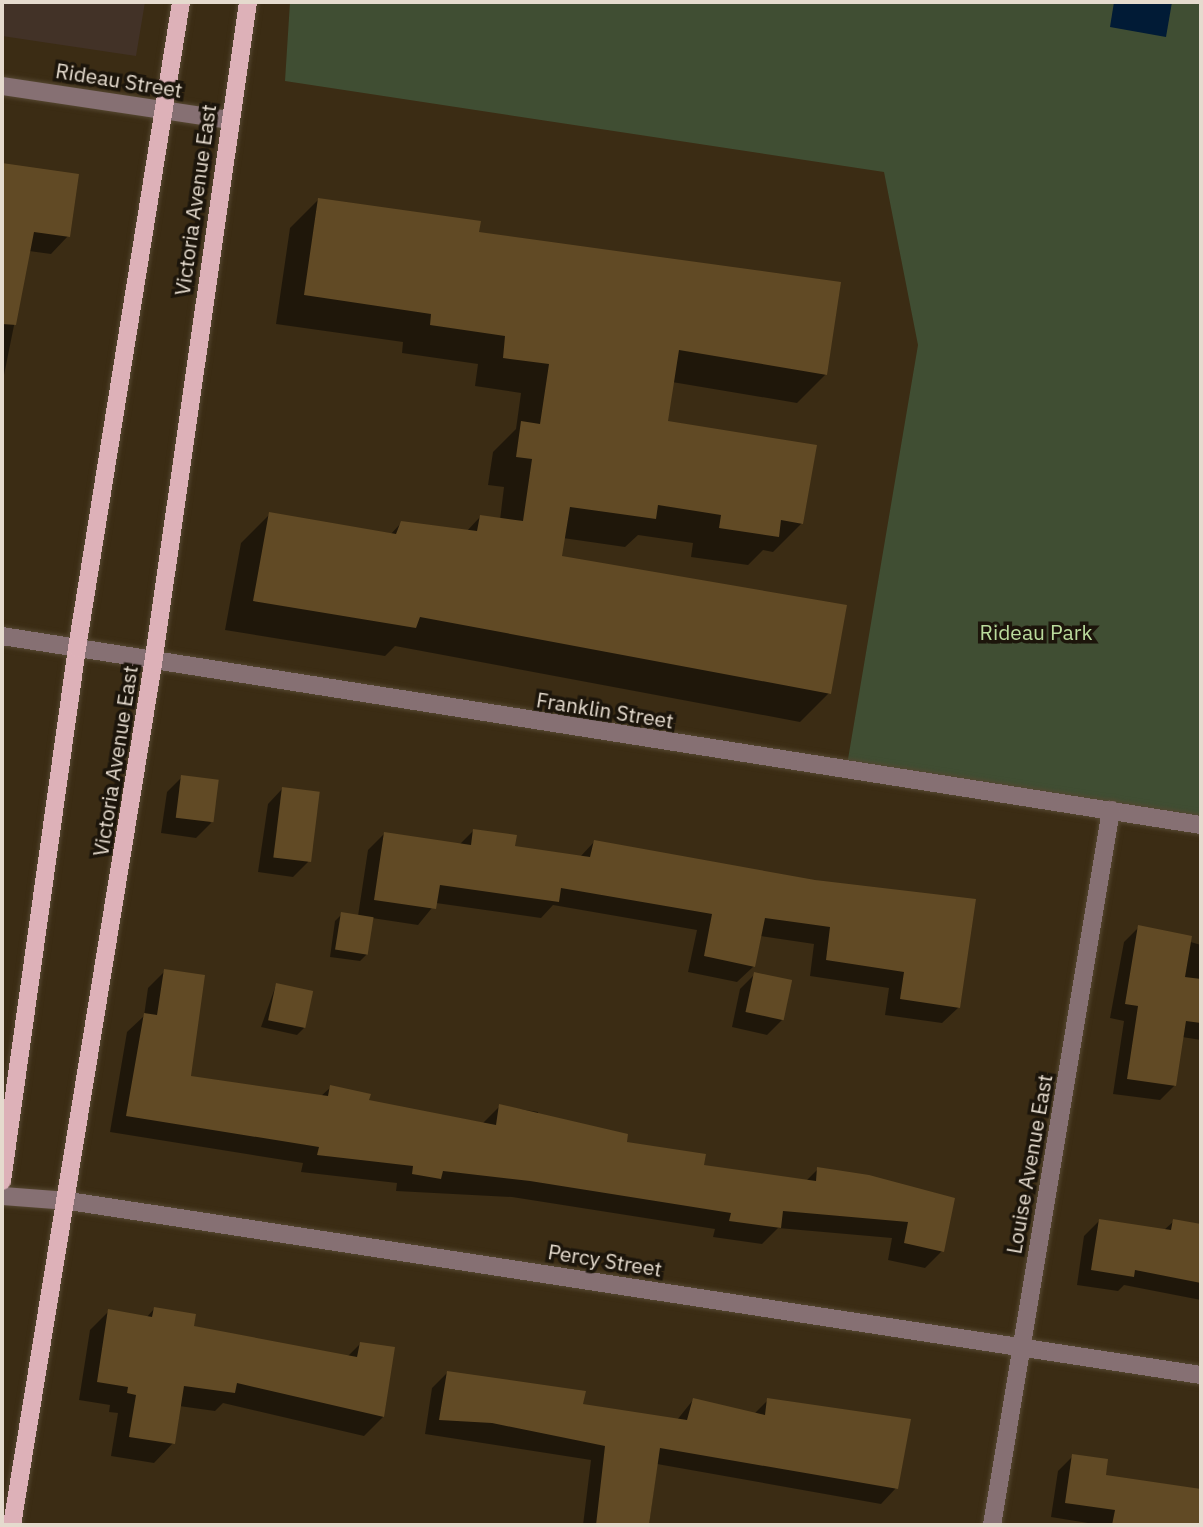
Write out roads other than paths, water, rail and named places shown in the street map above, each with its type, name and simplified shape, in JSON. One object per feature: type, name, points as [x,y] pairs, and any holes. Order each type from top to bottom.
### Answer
[{"type":"main road","name":"Victoria Avenue East","points":[[2,1181],[76,648],[181,2]]},
{"type":"main road","name":"Victoria Avenue East","points":[[12,1525],[69,1200],[153,664],[248,2]]},
{"type":"street","name":"Rideau Street","points":[[2,86],[229,120]]},
{"type":"street","name":"Franklin Street","points":[[2,636],[153,664],[1201,825]]},
{"type":"street","name":"Louise Avenue East","points":[[992,1525],[1111,810]]},
{"type":"street","name":"Percy Street","points":[[2,1196],[69,1200],[1201,1375]]},
{"type":"water","points":[[1114,2],[1172,2],[1166,37],[1110,27]]},
{"type":"park label","name":"Rideau Park","points":[[1036,632]]}]
